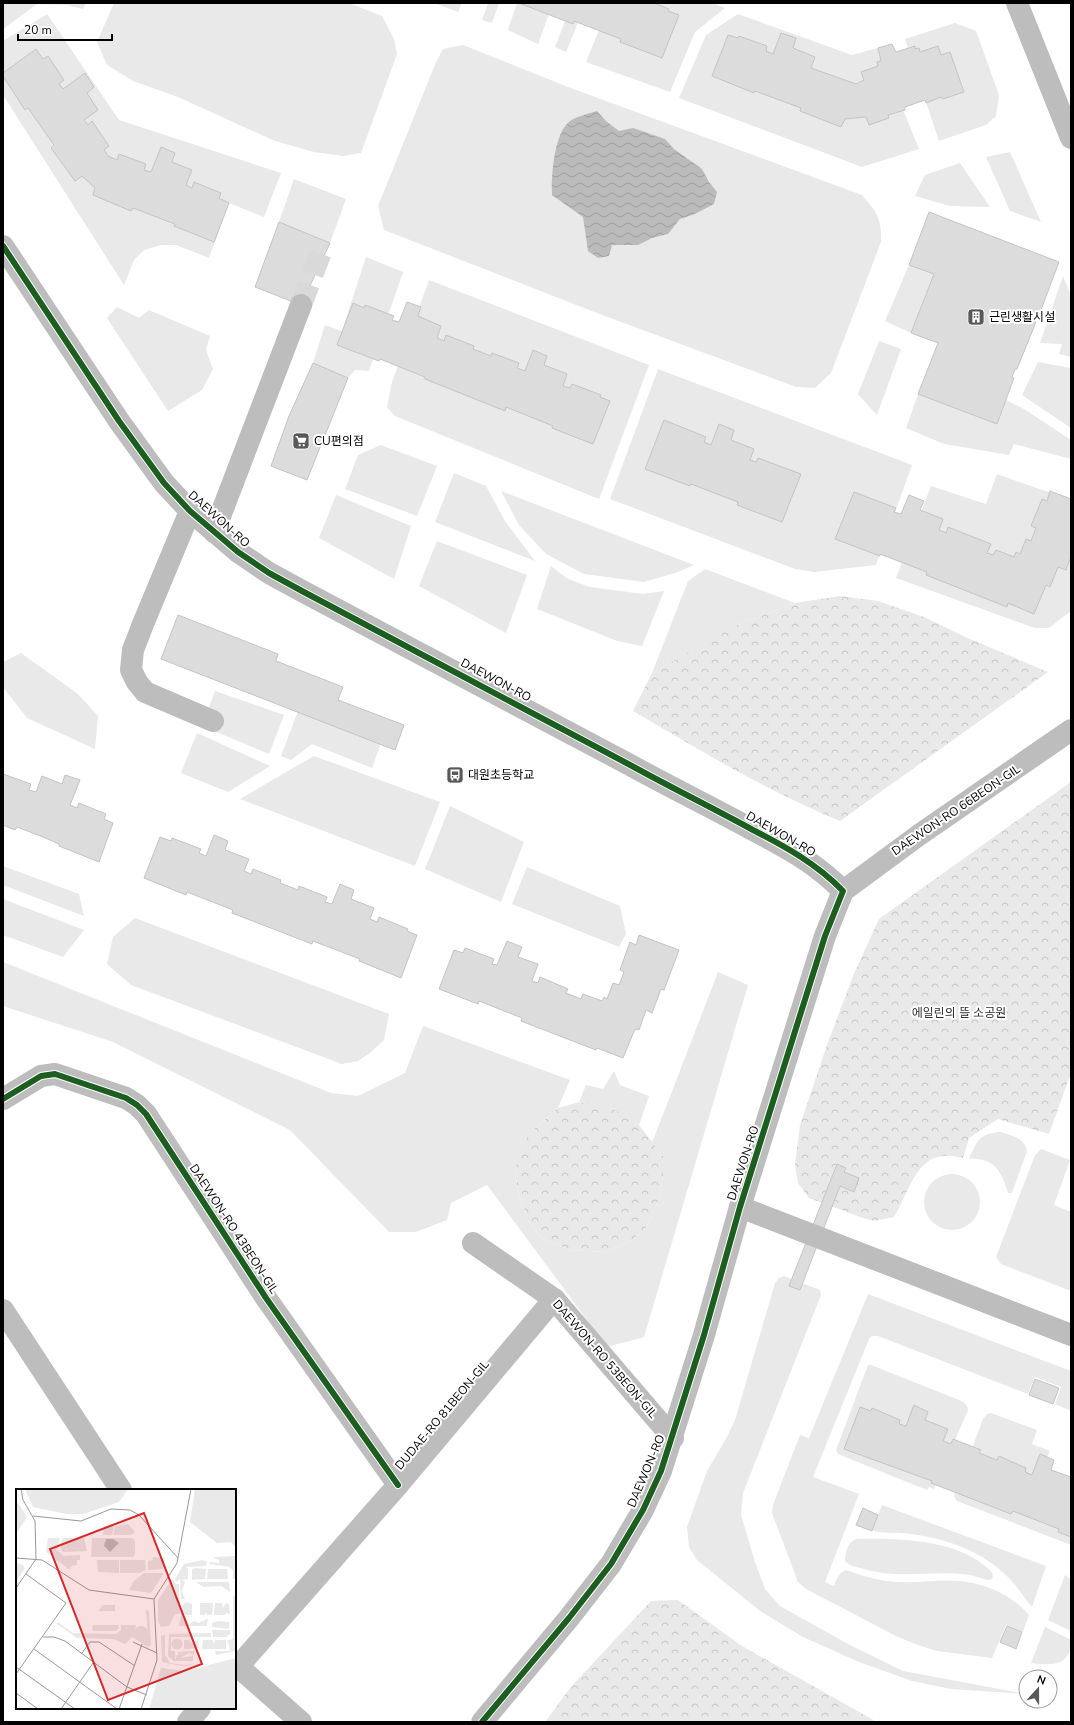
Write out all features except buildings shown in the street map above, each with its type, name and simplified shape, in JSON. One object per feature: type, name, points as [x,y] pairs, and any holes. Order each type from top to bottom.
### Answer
[{"type":"street","points":[[1017,3],[1071,138]]},
{"type":"street","name":"DAEWON-RO","points":[[3,246],[119,422],[164,483],[190,511],[238,552],[269,573],[302,591],[510,700],[633,767],[695,798],[794,852],[818,868],[842,891],[825,936],[740,1207],[704,1335],[661,1471],[643,1510],[611,1564],[569,1618],[482,1722]]},
{"type":"street","points":[[214,532],[301,305]]},
{"type":"street","points":[[190,511],[133,650],[131,670],[137,682],[145,692],[213,720]]},
{"type":"street","name":"DAEWON-RO 66BEON-GIL","points":[[842,891],[907,843],[1071,730]]},
{"type":"street","name":"DAEWON-RO 43BEON-GIL","points":[[3,1100],[41,1076],[55,1074],[126,1098],[137,1105],[146,1114],[284,1324],[398,1485]]},
{"type":"street","points":[[740,1207],[1071,1335]]},
{"type":"street","name":"DAEWON-RO 53BEON-GIL","points":[[473,1243],[554,1299],[672,1438]]},
{"type":"street","name":"DUDAE-RO 81BEON-GIL","points":[[236,1667],[398,1485],[554,1299]]},
{"type":"street","points":[[3,1310],[120,1489]]},
{"type":"street","points":[[236,1667],[301,1722]]},
{"type":"street","points":[[188,1722],[199,1709]]},
{"type":"green space","points":[[3,3],[86,3],[83,9],[67,5],[37,4],[3,29]]},
{"type":"green space","points":[[114,3],[349,3],[382,16],[394,39],[397,54],[361,153],[343,156],[314,152],[275,141],[178,97],[133,81],[107,65],[97,42]]},
{"type":"green space","points":[[434,3],[462,3],[458,12]]},
{"type":"green space","points":[[488,3],[499,3],[492,23],[482,20]]},
{"type":"green space","points":[[517,3],[553,3],[538,44],[508,30]]},
{"type":"green space","points":[[572,3],[586,3],[566,52],[555,47]]},
{"type":"green space","points":[[610,3],[712,3],[725,8],[695,32],[670,92],[586,62]]},
{"type":"green space","points":[[47,14],[119,120],[281,173],[264,217],[229,203],[209,258],[176,245],[162,245],[144,250],[134,260],[124,285],[3,95],[3,41]]},
{"type":"green space","points":[[738,14],[852,55],[878,48],[919,149],[862,167],[679,98],[706,35]]},
{"type":"green space","points":[[955,23],[976,31],[999,95],[996,116],[986,125],[939,141],[905,39]]},
{"type":"green space","points":[[463,45],[568,87],[862,195],[878,216],[881,227],[881,242],[831,373],[815,388],[796,387],[597,313],[384,230],[378,206],[436,62],[443,49]]},
{"type":"green space","points":[[1010,152],[1041,222],[1010,211],[986,157]]},
{"type":"green space","points":[[960,163],[990,207],[950,206],[915,196],[925,175]]},
{"type":"green space","points":[[294,179],[346,199],[330,243],[279,222]]},
{"type":"green space","points":[[366,257],[403,272],[369,371],[355,370],[348,378],[313,363],[325,325],[342,331]]},
{"type":"green space","points":[[909,265],[934,274],[911,333],[885,321]]},
{"type":"green space","points":[[1063,276],[1071,296],[1071,357],[1059,354],[1062,344],[1040,343]]},
{"type":"green space","points":[[429,280],[649,365],[599,499],[395,416],[387,407],[392,382]]},
{"type":"green space","points":[[117,307],[139,318],[149,310],[210,336],[206,350],[213,369],[202,390],[168,411],[107,318]]},
{"type":"green space","points":[[879,341],[901,349],[877,415],[858,394]]},
{"type":"green space","points":[[1038,362],[1071,368],[1071,428],[1022,395]]},
{"type":"green space","points":[[658,369],[912,465],[876,565],[814,572],[795,569],[610,499]]},
{"type":"green space","points":[[918,394],[997,424],[1006,400],[1024,409],[1071,440],[1071,459],[1014,444],[1009,455],[944,444],[906,428]]},
{"type":"green space","points":[[381,445],[437,466],[417,516],[345,489],[358,455]]},
{"type":"green space","points":[[454,473],[486,486],[505,521],[535,561],[435,522]]},
{"type":"green space","points":[[997,474],[1071,500],[1071,611],[1049,628],[1035,628],[896,578],[931,486],[986,504]]},
{"type":"green space","points":[[501,491],[694,565],[678,572],[644,582],[584,574],[546,554],[519,525]]},
{"type":"green space","points":[[336,495],[411,526],[394,579],[319,538]]},
{"type":"green space","points":[[437,541],[527,575],[506,633],[419,586]]},
{"type":"green space","points":[[551,566],[568,579],[590,587],[643,594],[664,591],[642,646],[617,641],[537,609]]},
{"type":"green space","points":[[705,569],[795,603],[737,625],[652,673],[688,581]]},
{"type":"green space","points":[[840,596],[878,601],[924,617],[963,636],[1048,672],[840,821],[760,784],[633,711],[652,673],[712,638],[737,625],[795,603]]},
{"type":"green space","points":[[21,653],[78,694],[98,716],[95,749],[27,718],[3,687],[3,662]]},
{"type":"green space","points":[[306,690],[384,735],[372,768],[312,744],[291,760],[281,756]]},
{"type":"green space","points":[[215,691],[284,715],[269,754],[202,726]]},
{"type":"green space","points":[[197,733],[270,766],[228,792],[181,773]]},
{"type":"green space","points":[[314,756],[440,802],[415,866],[240,799]]},
{"type":"green space","name":"에일린의 뜰 소공원","points":[[1071,782],[1071,1073],[1049,1134],[998,1119],[969,1138],[963,1158],[944,1156],[934,1158],[926,1163],[913,1179],[894,1217],[875,1221],[809,1198],[798,1183],[795,1165],[800,1125],[827,1045],[853,976],[879,919]]},
{"type":"green space","points":[[450,806],[524,842],[501,902],[425,869]]},
{"type":"green space","points":[[3,866],[79,894],[84,916],[3,885]]},
{"type":"green space","points":[[527,867],[620,906],[626,934],[619,947],[512,904]]},
{"type":"green space","points":[[3,899],[84,930],[63,957],[3,935]]},
{"type":"green space","points":[[135,918],[389,1014],[384,1040],[370,1053],[358,1061],[342,1064],[131,985],[107,964],[113,937]]},
{"type":"green space","points":[[3,962],[331,1093],[358,1096],[405,1073],[423,1026],[570,1080],[558,1108],[535,1128],[519,1148],[515,1173],[519,1195],[529,1222],[542,1239],[570,1250],[606,1252],[631,1241],[646,1228],[659,1200],[663,1176],[663,1156],[652,1143],[718,972],[748,985],[644,1337],[607,1347],[487,1185],[451,1203],[447,1220],[416,1232],[389,1232],[290,1130],[113,1042],[3,1006]]},
{"type":"green space","points":[[614,1071],[620,1085],[649,1096],[639,1125],[617,1111],[597,1105],[579,1102],[586,1085],[603,1089]]},
{"type":"green space","points":[[579,1102],[601,1105],[621,1112],[639,1125],[663,1156],[663,1176],[659,1200],[646,1228],[631,1241],[606,1252],[570,1250],[542,1239],[529,1222],[519,1195],[515,1173],[519,1147],[535,1128],[558,1108]]},
{"type":"green space","points":[[1001,1132],[1021,1140],[1027,1151],[1012,1193],[1008,1193],[1000,1172],[991,1163],[978,1159],[969,1159],[974,1147],[983,1136]]},
{"type":"green space","points":[[1041,1149],[1070,1160],[1054,1205],[1071,1212],[1071,1291],[1001,1264],[996,1257],[1035,1155]]},
{"type":"green space","points":[[947,1174],[957,1174],[972,1182],[978,1191],[980,1202],[978,1213],[972,1222],[957,1230],[947,1230],[936,1225],[929,1218],[924,1207],[924,1197],[929,1186],[936,1179]]},
{"type":"green space","points":[[784,1276],[820,1290],[821,1295],[743,1493],[741,1515],[765,1589],[780,1606],[848,1644],[903,1671],[1018,1693],[951,1689],[912,1681],[859,1662],[803,1637],[760,1611],[697,1560],[689,1547],[687,1527],[707,1471],[735,1420],[775,1283],[779,1278]]},
{"type":"green space","points":[[868,1294],[1071,1371],[1071,1411],[1055,1404],[1061,1387],[1035,1377],[1028,1394],[878,1336],[872,1336],[869,1339],[813,1477],[859,1494],[825,1582],[834,1586],[839,1575],[846,1570],[879,1580],[893,1582],[944,1580],[959,1581],[979,1584],[997,1591],[1015,1602],[1029,1615],[1023,1632],[1006,1625],[992,1658],[937,1651],[915,1644],[896,1636],[806,1589],[798,1582],[772,1513],[773,1505],[800,1435],[809,1438]]},
{"type":"green space","points":[[868,1365],[964,1402],[967,1406],[968,1410],[934,1489],[929,1487],[927,1490],[838,1454],[836,1450]]},
{"type":"green space","points":[[991,1413],[1037,1430],[1032,1444],[1050,1451],[1042,1470],[1069,1479],[1071,1475],[1071,1545],[957,1501],[954,1496],[983,1419],[987,1414]]},
{"type":"green space","points":[[882,1505],[1046,1566],[1032,1607],[1009,1578],[999,1569],[988,1560],[964,1548],[925,1536],[874,1531],[873,1528]]},
{"type":"green space","points":[[856,1539],[905,1540],[940,1545],[971,1556],[990,1570],[993,1577],[992,1579],[988,1580],[972,1575],[949,1573],[889,1574],[856,1567],[845,1561],[851,1542]]},
{"type":"green space","points":[[1065,1575],[1071,1580],[1071,1631],[1048,1620]]},
{"type":"green space","points":[[678,1600],[742,1646],[877,1722],[545,1722],[570,1688],[651,1601]]},
{"type":"green space","points":[[1045,1627],[1071,1640],[1068,1655],[1059,1662],[1053,1664],[1031,1663]]},
{"type":"water","points":[[597,111],[606,121],[619,131],[633,128],[665,139],[674,149],[702,169],[709,182],[717,192],[714,204],[695,214],[680,219],[668,234],[652,238],[638,245],[612,245],[609,256],[598,258],[588,251],[583,217],[552,195],[552,178],[556,149],[562,131],[566,125],[576,118]]},
{"type":"tunnel","points":[[301,305],[321,252]]},
{"type":"cycle path","points":[[3,246],[119,421],[164,483],[190,511],[238,552],[269,573],[302,591],[777,843],[812,864],[843,891],[825,936],[797,1025],[740,1207],[704,1335],[661,1471],[643,1510],[611,1564],[569,1618],[482,1722]]},
{"type":"cycle path","points":[[3,1099],[41,1076],[55,1074],[126,1098],[137,1105],[146,1114],[266,1298],[398,1485]]},
{"type":"place","name":"근린생활시설","points":[[976,317]]},
{"type":"place","name":"CU편의점","points":[[301,441]]},
{"type":"place","name":"대원초등학교","points":[[455,775]]}]
